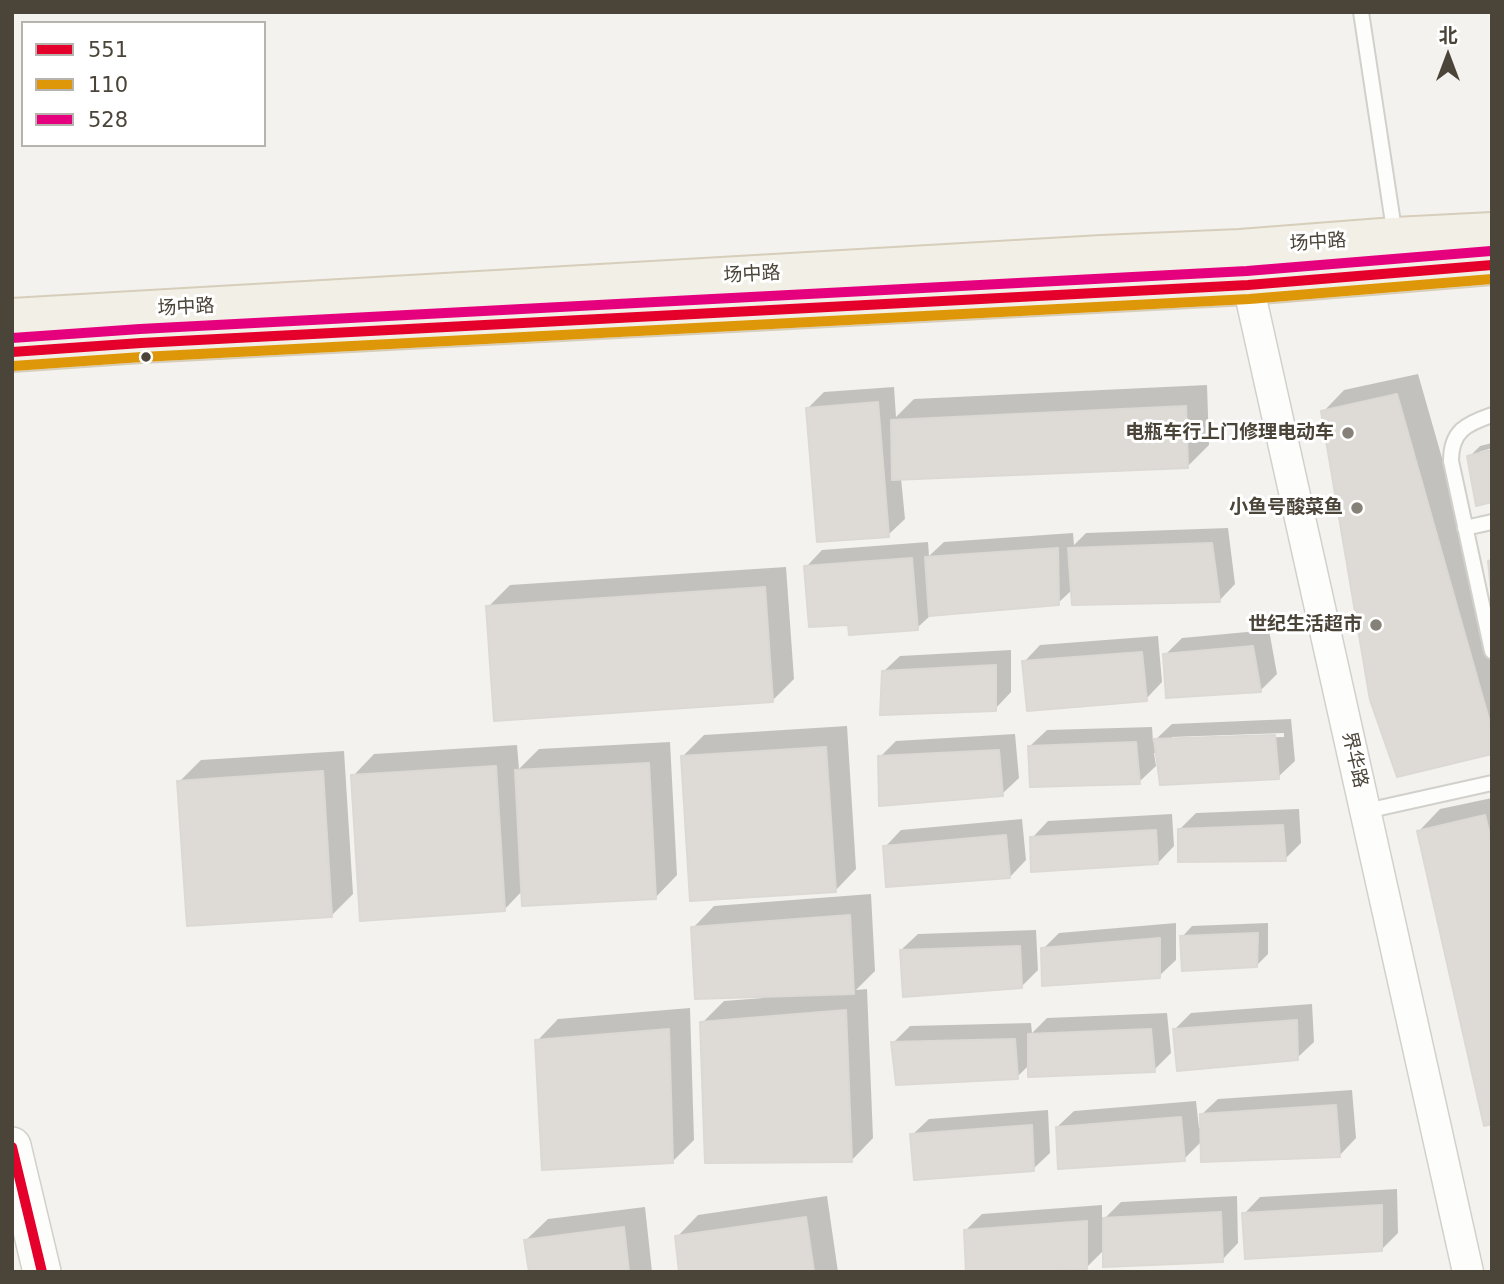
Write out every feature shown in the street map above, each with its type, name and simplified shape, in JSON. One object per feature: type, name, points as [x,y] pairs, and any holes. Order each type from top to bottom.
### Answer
[{"type":"main road","name":"场中路","points":[[12,318],[1088,255],[1244,267],[1395,237],[1492,232]]},
{"type":"main road","name":"场中路","points":[[12,352],[1244,267],[1492,265]]},
{"type":"street","name":"界华路","points":[[1244,267],[1468,1272]]},
{"type":"street","points":[[12,1146],[18,1195],[42,1272]]},
{"type":"lane","points":[[1361,12],[1395,237]]},
{"type":"lane","points":[[1492,415],[1463,428],[1456,435],[1451,450],[1451,461],[1492,651]]},
{"type":"lane","points":[[1465,528],[1492,522]]},
{"type":"lane","points":[[1366,811],[1492,783]]},
{"type":"building","points":[[1397,394],[1492,730],[1492,754],[1397,777],[1370,700],[1321,411]]},
{"type":"building","points":[[878,402],[889,537],[817,542],[806,408]]},
{"type":"building","points":[[1186,406],[1188,468],[892,480],[891,420]]},
{"type":"building","points":[[1492,450],[1492,502],[1476,506],[1467,456]]},
{"type":"building","points":[[1212,543],[1220,602],[1072,605],[1068,548]]},
{"type":"building","points":[[1058,548],[1059,605],[929,616],[925,557]]},
{"type":"building","points":[[912,558],[918,630],[849,635],[848,625],[809,627],[804,566]]},
{"type":"building","points":[[1492,560],[1492,602],[1488,561]]},
{"type":"building","points":[[765,587],[773,702],[494,721],[486,606]]},
{"type":"building","points":[[1253,646],[1261,692],[1166,698],[1163,654]]},
{"type":"building","points":[[1142,652],[1147,701],[1027,711],[1022,661]]},
{"type":"building","points":[[996,665],[996,711],[880,715],[882,671]]},
{"type":"building","points":[[1275,735],[1279,779],[1160,785],[1154,739]]},
{"type":"building","points":[[1136,742],[1140,784],[1030,787],[1028,746]]},
{"type":"building","points":[[826,747],[836,892],[690,901],[681,756]]},
{"type":"building","points":[[999,750],[1003,796],[879,806],[878,756]]},
{"type":"building","points":[[649,763],[656,899],[522,906],[515,770]]},
{"type":"building","points":[[496,766],[505,911],[360,921],[351,775]]},
{"type":"building","points":[[323,771],[332,917],[187,926],[177,781]]},
{"type":"building","points":[[1485,815],[1492,844],[1492,1124],[1484,1126],[1417,831]]},
{"type":"building","points":[[1283,825],[1286,861],[1178,862],[1178,829]]},
{"type":"building","points":[[1156,830],[1158,864],[1031,872],[1030,837]]},
{"type":"building","points":[[1006,835],[1010,878],[886,887],[883,846]]},
{"type":"building","points":[[850,915],[854,994],[695,999],[691,927]]},
{"type":"building","points":[[1258,933],[1257,967],[1182,971],[1180,936]]},
{"type":"building","points":[[1160,938],[1160,978],[1042,986],[1041,948]]},
{"type":"building","points":[[1020,946],[1022,988],[903,997],[900,950]]},
{"type":"building","points":[[846,1010],[852,1162],[705,1163],[700,1022]]},
{"type":"building","points":[[1297,1020],[1298,1060],[1177,1071],[1173,1029]]},
{"type":"building","points":[[669,1029],[673,1163],[542,1170],[535,1040]]},
{"type":"building","points":[[1151,1029],[1155,1072],[1028,1077],[1028,1034]]},
{"type":"building","points":[[1015,1039],[1018,1079],[896,1085],[891,1042]]},
{"type":"building","points":[[1336,1105],[1340,1157],[1201,1162],[1200,1114]]},
{"type":"building","points":[[1181,1117],[1185,1161],[1058,1169],[1056,1127]]},
{"type":"building","points":[[1032,1125],[1034,1171],[914,1180],[910,1134]]},
{"type":"building","points":[[1382,1205],[1382,1251],[1245,1259],[1242,1213]]},
{"type":"building","points":[[1221,1212],[1223,1262],[1103,1267],[1103,1218]]},
{"type":"building","points":[[806,1217],[814,1272],[679,1272],[675,1236]]},
{"type":"building","points":[[1087,1221],[1087,1269],[966,1272],[964,1230]]},
{"type":"building","points":[[624,1227],[629,1272],[529,1272],[524,1240]]},
{"type":"transit line","name":"528","points":[[12,338],[1247,271],[1491,251]]},
{"type":"transit line","name":"551","points":[[12,352],[1248,285],[1492,265]]},
{"type":"transit line","name":"110","points":[[13,366],[1249,299],[1492,279]]},
{"type":"transit line","name":"551","points":[[12,1147],[42,1272]]},
{"type":"place","name":"电瓶车行上门修理电动车","points":[[1348,433]]},
{"type":"place","name":"小鱼号酸菜鱼","points":[[1357,508]]},
{"type":"place","name":"世纪生活超市","points":[[1376,625]]}]
